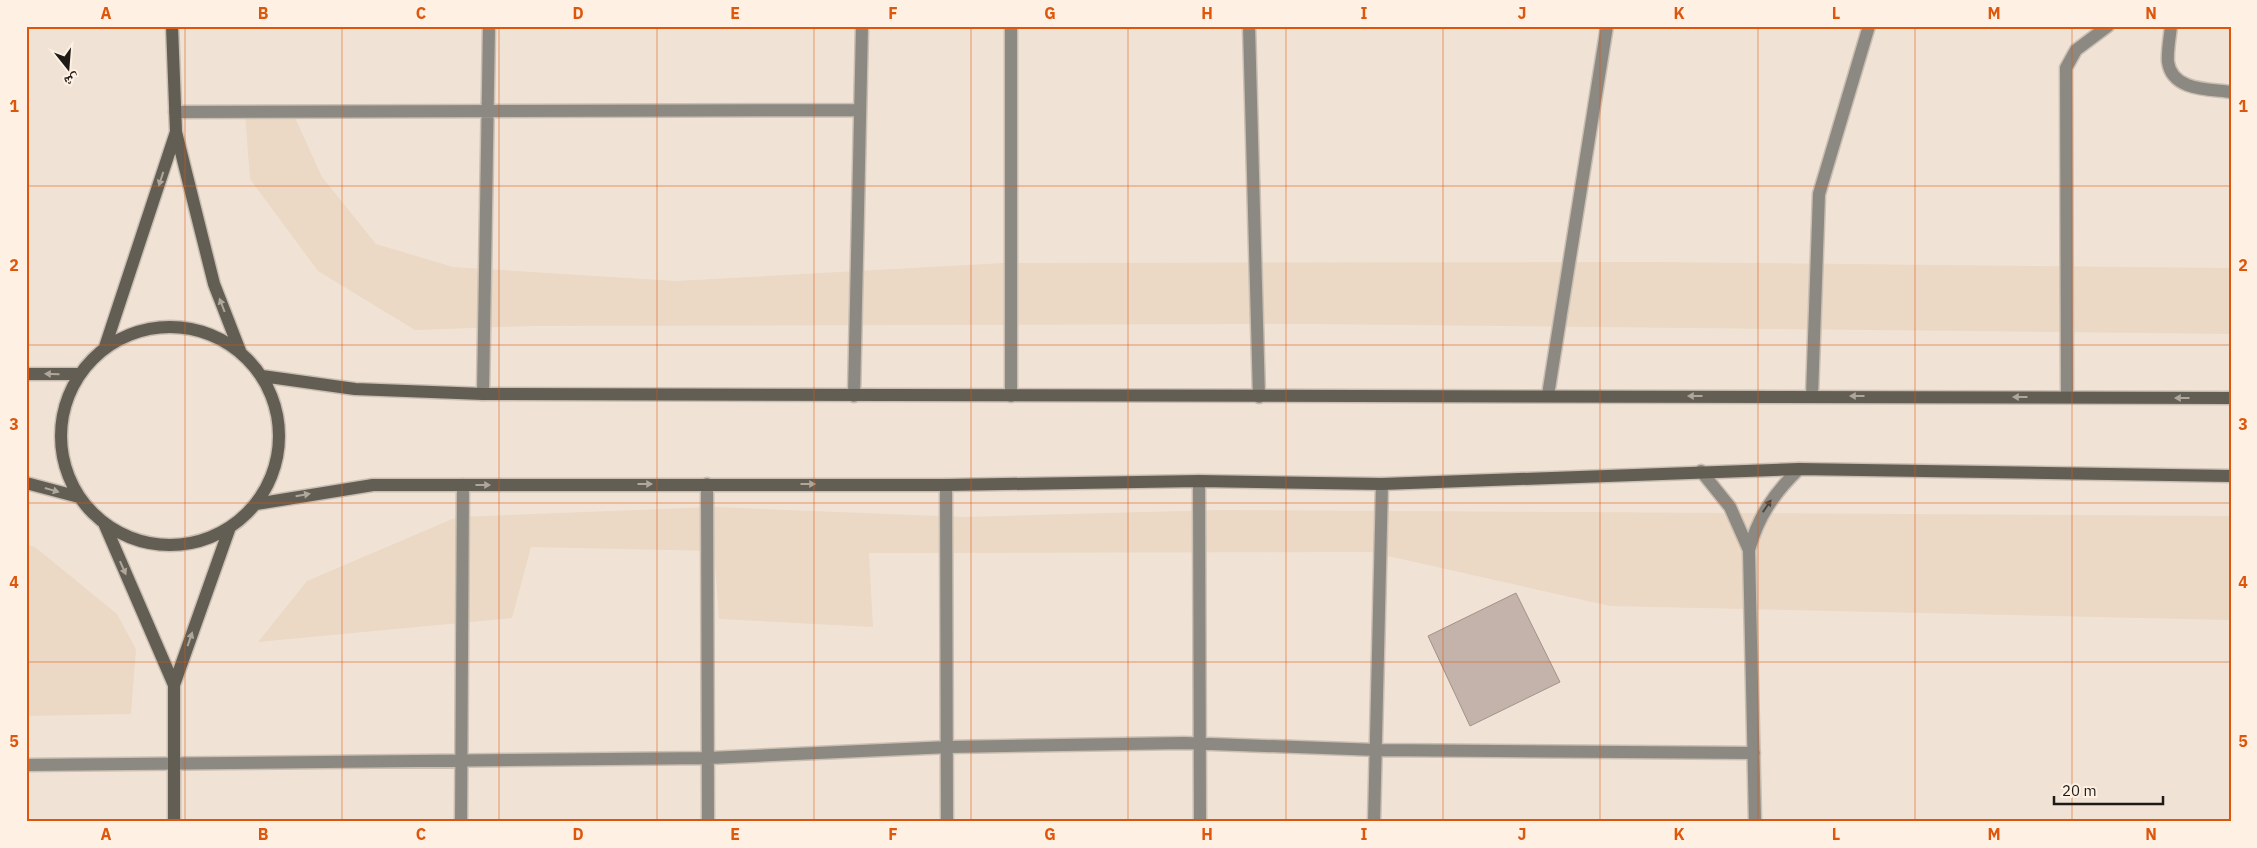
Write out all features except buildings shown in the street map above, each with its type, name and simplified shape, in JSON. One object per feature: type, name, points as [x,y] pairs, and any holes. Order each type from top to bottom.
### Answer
[{"type":"main road","points":[[172,26],[176,132],[214,284],[240,351]]},
{"type":"main road","points":[[105,347],[176,132]]},
{"type":"main road","points":[[173,326],[208,333],[240,351],[262,376],[276,407],[280,441],[273,474],[256,504],[230,527],[200,541],[166,545],[133,539],[104,523],[79,497],[64,468],[60,436],[65,404],[79,374],[105,347],[138,331],[173,326]]},
{"type":"main road","points":[[26,374],[79,374]]},
{"type":"main road","points":[[262,376],[355,389],[483,394],[2231,398]]},
{"type":"main road","points":[[256,504],[373,485],[946,485],[1199,481],[1382,484],[1701,471],[1799,469],[2231,476]]},
{"type":"main road","points":[[26,483],[79,497]]},
{"type":"main road","points":[[104,523],[174,685]]},
{"type":"main road","points":[[174,822],[176,764],[174,685],[230,527]]},
{"type":"street","points":[[483,394],[489,26]]},
{"type":"street","points":[[854,396],[862,26]]},
{"type":"street","points":[[1011,26],[1012,396]]},
{"type":"street","points":[[1249,26],[1259,397]]},
{"type":"street","points":[[1548,395],[1607,26]]},
{"type":"street","points":[[1812,396],[1819,194],[1870,26]]},
{"type":"street","points":[[2067,397],[2066,68],[2076,50],[2108,26]]},
{"type":"street","points":[[2171,26],[2168,62],[2173,73],[2181,82],[2193,87],[2231,92]]},
{"type":"street","points":[[174,112],[860,110]]},
{"type":"street","points":[[1754,822],[1749,550],[1762,514],[1784,483],[1799,469]]},
{"type":"street","points":[[1701,471],[1730,507],[1749,550]]},
{"type":"street","points":[[1199,481],[1202,743],[1200,822]]},
{"type":"street","points":[[707,484],[708,822]]},
{"type":"street","points":[[1374,822],[1382,484]]},
{"type":"street","points":[[461,822],[463,485]]},
{"type":"street","points":[[946,485],[947,822]]},
{"type":"street","points":[[26,766],[709,758],[948,747],[1202,743],[1377,750],[1754,753]]},
{"type":"shaded area","points":[[292,111],[322,177],[376,244],[453,267],[676,281],[1003,263],[1651,262],[2229,268],[2231,334],[1310,324],[533,326],[415,330],[318,271],[250,179],[245,113]]},
{"type":"shaded area","points":[[714,507],[964,517],[1219,510],[2231,516],[2231,620],[1610,606],[1370,552],[869,553],[873,627],[719,619],[714,551],[531,547],[512,618],[258,642],[307,581],[457,517]]},
{"type":"shaded area","points":[[26,544],[35,547],[117,614],[136,649],[131,714],[26,716]]}]
